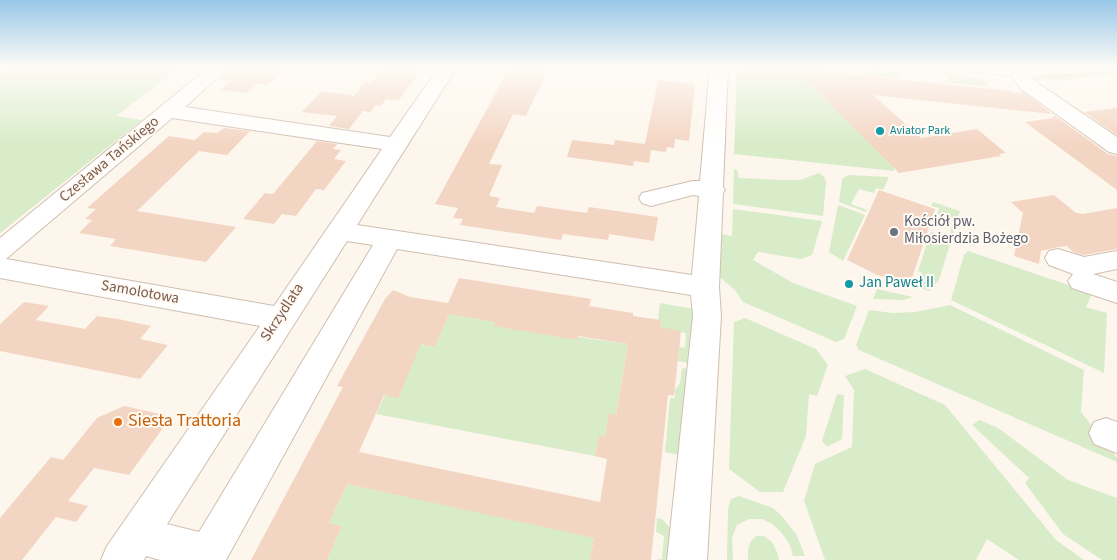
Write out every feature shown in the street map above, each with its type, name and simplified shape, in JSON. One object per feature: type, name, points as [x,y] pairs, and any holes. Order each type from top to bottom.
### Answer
[{"type":"street","name":"Czesława Tańskiego","points":[[0,252],[189,93]]},
{"type":"street","name":"Skrzydlata","points":[[129,548],[430,93]]},
{"type":"street","points":[[687,560],[706,316],[705,287],[713,190],[718,93]]},
{"type":"street","points":[[1038,93],[1117,147]]},
{"type":"street","points":[[168,111],[396,144]]},
{"type":"street","points":[[651,198],[692,188],[713,190]]},
{"type":"street","points":[[338,230],[705,287]]},
{"type":"street","points":[[129,548],[208,554],[390,239]]},
{"type":"street","points":[[1058,258],[1083,267],[1117,260]]},
{"type":"street","name":"Samolotowa","points":[[0,268],[280,318]]},
{"type":"street","points":[[1082,281],[1117,293]]},
{"type":"green space","points":[[0,93],[146,93],[116,116],[142,120],[0,233]]},
{"type":"green space","points":[[736,93],[820,93],[894,168],[894,171],[734,154]]},
{"type":"green space","points":[[734,169],[737,170],[739,178],[800,180],[819,173],[825,178],[826,183],[823,216],[733,204]]},
{"type":"green space","points":[[848,175],[889,177],[883,190],[876,188],[874,193],[859,189],[851,204],[867,210],[866,212],[839,202],[842,179]]},
{"type":"green space","points":[[933,202],[960,211],[951,241],[930,234],[931,232],[949,236],[954,220],[937,214],[939,208],[931,206]]},
{"type":"green space","points":[[838,205],[865,215],[843,261],[829,252]]},
{"type":"green space","points":[[733,209],[822,221],[812,255],[801,259],[758,252],[753,260],[793,283],[857,306],[844,339],[836,342],[743,302],[735,290],[717,275],[716,233],[732,236]]},
{"type":"green space","points":[[929,237],[950,244],[939,280],[929,291],[916,287],[922,273],[918,271]]},
{"type":"green space","points":[[968,251],[1092,293],[1086,307],[1107,313],[1104,373],[951,300],[964,255]]},
{"type":"green space","points":[[877,289],[913,297],[904,300],[873,299]]},
{"type":"green space","points":[[660,303],[699,310],[695,364],[678,361],[679,347],[685,348],[686,333],[660,328],[661,320],[658,320]]},
{"type":"green space","points":[[950,305],[1084,370],[1081,412],[1117,458],[1117,462],[859,350],[856,345],[869,310],[893,313],[915,312]]},
{"type":"green space","points":[[449,314],[495,322],[493,325],[628,344],[616,415],[610,414],[605,437],[599,436],[595,456],[376,414],[385,395],[398,397],[407,376],[410,342],[435,347]]},
{"type":"green space","points":[[745,318],[816,349],[828,365],[817,396],[809,394],[806,436],[783,492],[760,492],[729,469],[734,322]]},
{"type":"green space","points":[[682,368],[694,370],[689,457],[665,452],[670,398],[675,398],[675,390],[680,383]]},
{"type":"green space","points":[[865,369],[945,405],[1056,540],[1084,560],[1019,560],[987,539],[976,560],[825,560],[804,501],[815,464],[852,447],[854,390],[845,376]]},
{"type":"green space","points":[[837,394],[844,395],[842,439],[827,447],[822,441]]},
{"type":"green space","points":[[980,420],[998,428],[1068,480],[1117,498],[1117,560],[1102,560],[1063,534],[1025,483],[1029,478],[972,425]]},
{"type":"green space","points":[[347,484],[594,537],[590,560],[327,560],[342,526],[329,523]]},
{"type":"green space","points":[[739,496],[773,508],[781,515],[796,534],[805,556],[793,556],[790,545],[781,532],[772,524],[762,519],[749,519],[737,525],[732,538],[733,560],[727,560],[728,509],[731,499]]},
{"type":"green space","points":[[657,518],[662,519],[674,532],[681,560],[655,560],[662,559],[664,536],[656,532]]},
{"type":"green space","points":[[756,536],[764,536],[772,542],[779,560],[748,560],[748,549],[751,541]]},
{"type":"building","points":[[320,93],[354,96],[356,93],[404,93],[399,100],[386,99],[381,106],[376,105],[370,112],[363,111],[349,129],[329,126],[337,116],[302,112]]},
{"type":"building","points":[[496,93],[537,93],[526,116],[513,114],[489,164],[502,165],[489,196],[500,198],[496,207],[534,213],[537,206],[587,213],[589,207],[658,217],[654,241],[609,234],[608,240],[563,234],[561,240],[460,225],[463,219],[453,218],[458,208],[435,204]]},
{"type":"building","points":[[655,93],[694,93],[689,141],[675,139],[674,148],[667,147],[666,152],[651,150],[649,163],[634,161],[633,166],[567,157],[572,140],[614,145],[615,140],[645,144]]},
{"type":"building","points":[[819,93],[1024,93],[1052,114],[873,95],[921,138],[977,129],[1006,153],[999,154],[1001,156],[899,173]]},
{"type":"building","points":[[1117,108],[1117,135],[1084,112]]},
{"type":"building","points":[[1053,116],[1108,154],[1117,156],[1117,190],[1025,122],[1053,118]]},
{"type":"building","points":[[224,128],[250,131],[227,155],[199,151],[137,211],[236,227],[206,262],[110,246],[116,239],[79,233],[92,220],[85,219],[96,209],[87,208],[169,136],[195,140],[204,132],[217,133]]},
{"type":"building","points":[[317,141],[337,144],[333,149],[341,150],[334,159],[346,161],[324,190],[316,189],[296,216],[282,214],[274,224],[243,219],[265,193],[273,194]]},
{"type":"building","name":"Kościół pw. Miłosierdzia Bożego","points":[[879,190],[935,209],[910,284],[877,275],[847,260]]},
{"type":"building","points":[[1054,195],[1076,213],[1083,214],[1117,208],[1117,249],[1084,255],[1073,252],[1067,246],[1058,247],[1041,251],[1039,264],[1014,256],[1023,213],[1011,202]]},
{"type":"building","points":[[459,278],[591,299],[589,306],[633,313],[633,316],[661,320],[660,327],[681,331],[674,396],[668,395],[651,560],[590,560],[594,538],[347,484],[329,523],[342,526],[327,560],[251,560],[343,387],[337,386],[385,299],[393,290],[410,297],[448,303]],"holes":[[[449,314],[495,322],[493,326],[577,340],[578,336],[628,344],[616,415],[609,413],[605,437],[599,435],[595,456],[607,459],[600,502],[359,452],[384,395],[398,398],[421,344],[435,347]]]},
{"type":"building","points":[[24,302],[49,306],[36,320],[85,329],[97,316],[118,319],[151,326],[140,339],[168,345],[140,379],[0,351],[0,324]]},
{"type":"building","points":[[124,406],[165,415],[162,420],[168,421],[129,475],[94,468],[68,501],[88,506],[76,522],[56,517],[22,560],[0,560],[0,518],[51,457],[63,460],[97,418]]},
{"type":"place","name":"Aviator Park","points":[[880,131]]},
{"type":"place","name":"Kościół pw. Miłosierdzia Bożego","points":[[894,232]]},
{"type":"place","name":"Jan Paweł II","points":[[849,284]]},
{"type":"place","name":"Siesta Trattoria","points":[[118,422]]}]
